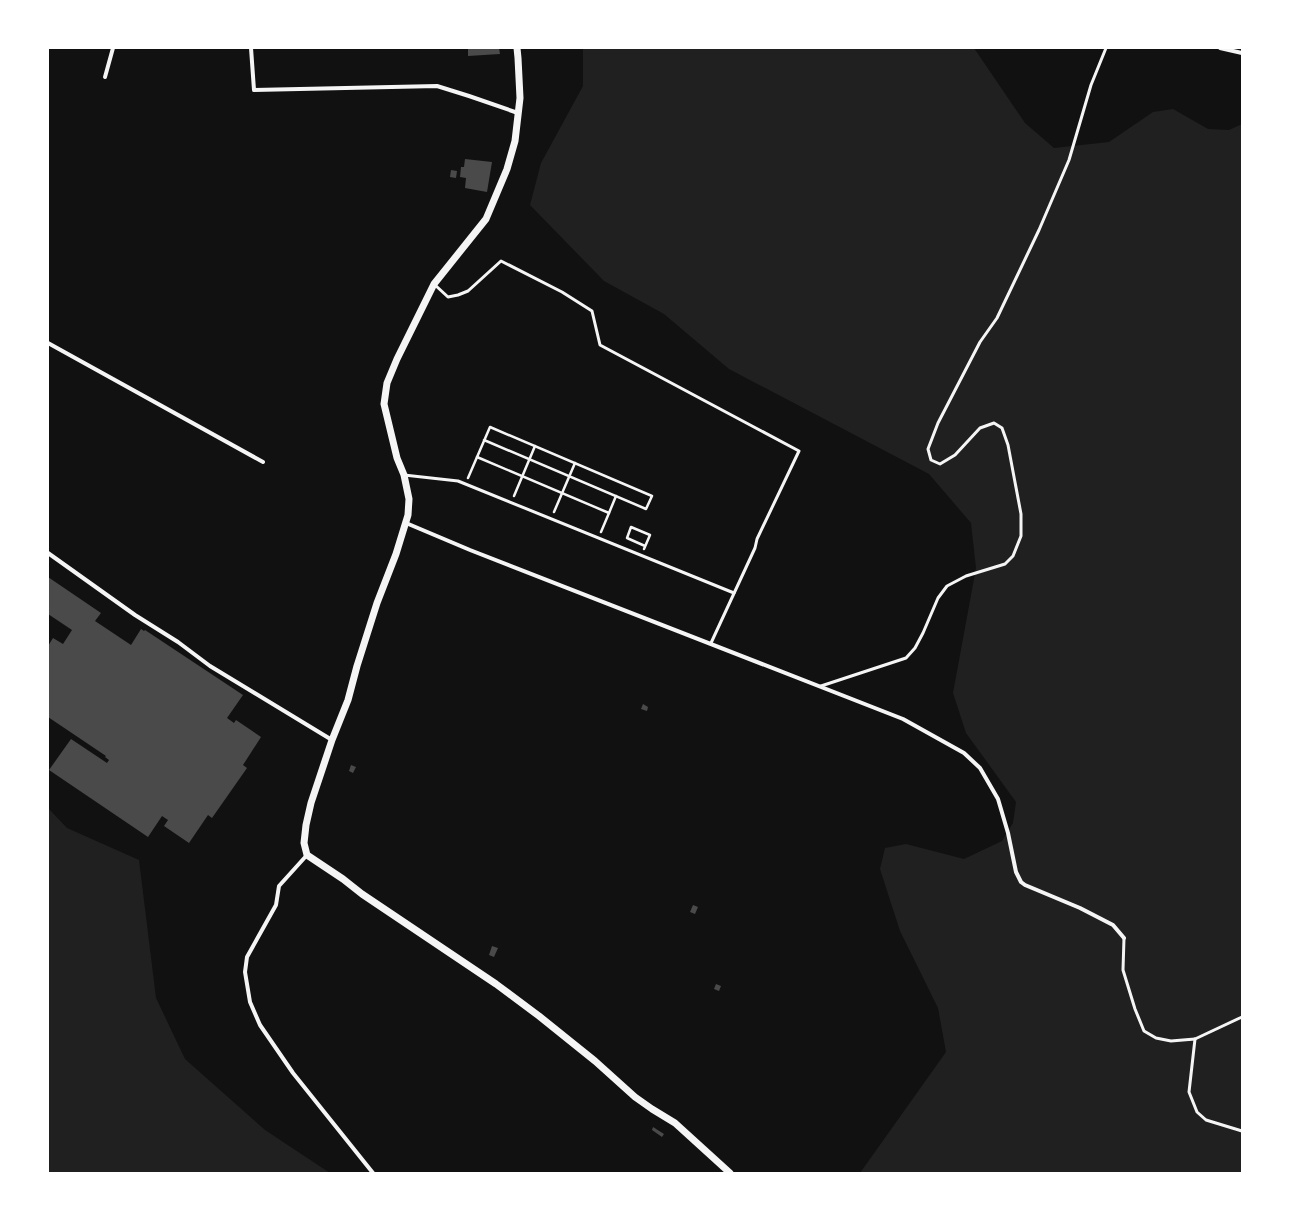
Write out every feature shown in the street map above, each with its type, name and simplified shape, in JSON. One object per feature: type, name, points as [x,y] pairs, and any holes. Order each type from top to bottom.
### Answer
[{"type":"street","points":[[105,77],[113,48]]},
{"type":"street","points":[[251,48],[254,90],[437,86],[518,114]]},
{"type":"street","points":[[517,48],[520,98],[515,141],[507,169],[486,219],[434,284],[387,383],[384,404],[397,458],[404,475],[409,499],[406,523],[377,603],[348,700],[332,740],[311,803],[304,843],[307,855],[343,879],[362,894],[496,984],[539,1016],[595,1061],[635,1097],[676,1123],[730,1173]]},
{"type":"street","points":[[1220,48],[1242,53]]},
{"type":"street","points":[[48,343],[262,462]]},
{"type":"street","points":[[406,523],[470,550],[903,719],[964,753],[980,768],[998,799],[1008,833],[1016,872],[1021,882],[1080,908],[1113,925],[1124,938]]},
{"type":"street","points":[[48,553],[134,615],[178,642],[210,666],[332,740]]},
{"type":"street","points":[[307,855],[279,886],[276,905],[247,956],[245,972],[250,1002],[260,1025],[293,1073],[373,1173]]},
{"type":"lane","points":[[821,686],[906,658],[915,648],[938,598],[948,586],[966,576],[1005,564],[1013,556],[1021,536],[1021,514],[1008,445],[1002,428],[994,423],[980,428],[955,454],[940,464],[931,460],[928,449],[938,423],[980,342],[997,318],[1039,230],[1069,160],[1091,85],[1106,48]]},
{"type":"lane","points":[[434,284],[448,297],[458,295],[468,291],[501,261],[562,292],[592,311],[600,345],[799,451],[757,539],[755,548],[711,643]]},
{"type":"lane","points":[[404,475],[458,481],[734,593]]},
{"type":"lane","points":[[1124,938],[1124,970],[1135,1009],[1144,1031],[1156,1038],[1171,1041],[1195,1039],[1242,1017]]},
{"type":"lane","points":[[1195,1039],[1189,1092],[1196,1112],[1206,1120],[1242,1131]]},
{"type":"path","points":[[466,484],[484,440],[490,427],[652,496],[646,509],[484,440]]},
{"type":"path","points":[[511,502],[535,446]]},
{"type":"path","points":[[477,457],[609,513]]},
{"type":"path","points":[[551,518],[574,463]]},
{"type":"path","points":[[599,538],[616,496]]},
{"type":"path","points":[[641,555],[650,535],[631,527],[626,538],[645,546]]},
{"type":"shaded area","points":[[583,48],[974,48],[1025,123],[1054,148],[1109,142],[1153,112],[1173,109],[1208,129],[1229,130],[1242,124],[1242,1173],[860,1173],[946,1052],[938,1008],[900,931],[880,869],[885,848],[906,844],[964,859],[1002,841],[1013,823],[1016,802],[966,733],[953,693],[976,568],[971,523],[929,474],[729,369],[664,314],[604,281],[530,205],[541,163],[583,86]]},
{"type":"shaded area","points":[[48,808],[67,828],[139,860],[156,998],[185,1059],[265,1130],[330,1173],[48,1173]]},
{"type":"building","points":[[468,48],[499,48],[500,54],[468,56]]},
{"type":"building","points":[[465,159],[492,162],[487,192],[465,188],[466,178],[460,177],[461,167],[464,167]]},
{"type":"building","points":[[451,170],[457,171],[456,178],[450,177]]},
{"type":"building","points":[[48,577],[101,613],[95,621],[131,645],[141,629],[144,631],[145,630],[243,695],[227,718],[234,723],[236,720],[261,737],[243,765],[247,768],[212,818],[208,815],[189,843],[164,826],[168,820],[162,816],[148,837],[49,770],[71,739],[107,763],[109,760],[105,757],[106,756],[48,717],[48,646],[53,638],[63,644],[72,630],[48,614]]},
{"type":"building","points":[[643,704],[648,707],[647,711],[641,709]]},
{"type":"building","points":[[351,765],[356,767],[353,773],[349,771]]},
{"type":"building","points":[[693,905],[698,907],[695,914],[690,912]]},
{"type":"building","points":[[492,946],[498,948],[494,957],[489,955]]},
{"type":"building","points":[[716,984],[721,986],[719,991],[714,989]]},
{"type":"building","points":[[653,1127],[664,1134],[662,1137],[652,1130]]}]
